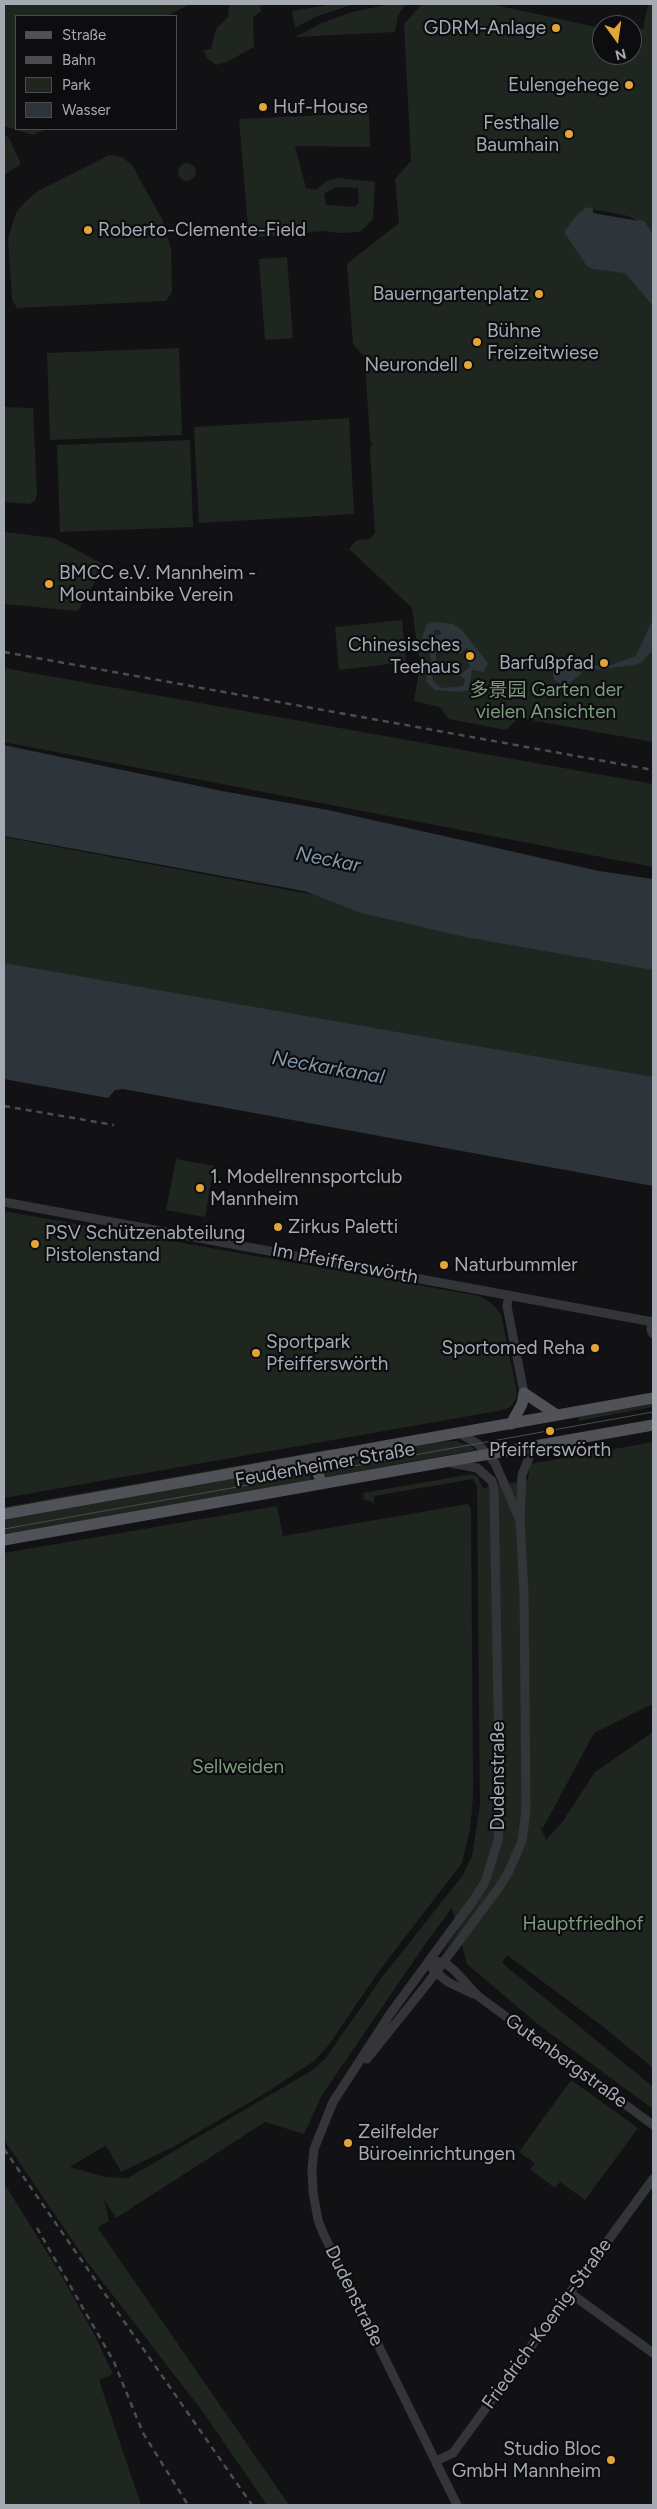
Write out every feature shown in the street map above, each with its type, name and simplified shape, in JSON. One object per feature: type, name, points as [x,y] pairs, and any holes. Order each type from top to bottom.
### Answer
[{"type":"main road","points":[[511,1424],[522,1404],[524,1393],[557,1415]]},
{"type":"main road","name":"Feudenheimer Straße","points":[[4,1514],[653,1398]]},
{"type":"main road","name":"Feudenheimer Straße","points":[[4,1540],[444,1462],[650,1423]]},
{"type":"main road","points":[[322,1483],[317,1470],[333,1456]]},
{"type":"street","name":"Im Pfeifferswörth","points":[[4,1202],[653,1321],[651,1330],[653,1334]]},
{"type":"street","points":[[509,1295],[507,1306],[524,1393]]},
{"type":"street","name":"Dudenstraße","points":[[459,1433],[473,1441],[488,1454],[502,1476],[520,1520]]},
{"type":"street","name":"Dudenstraße","points":[[348,2080],[444,1962],[500,1886],[522,1841],[526,1810],[524,1592],[520,1520],[522,1475],[534,1445]]},
{"type":"street","name":"Dudenstraße","points":[[444,1462],[477,1468],[492,1481],[494,1490],[500,1818],[498,1841],[485,1882],[390,2014],[325,2119],[314,2149],[313,2192],[318,2220],[457,2505]]},
{"type":"street","points":[[429,1961],[444,1962]]},
{"type":"street","points":[[429,1961],[435,1973]]},
{"type":"street","name":"Gutenbergstraße","points":[[444,1962],[456,1971],[478,1996]]},
{"type":"street","name":"Gutenbergstraße","points":[[435,1973],[448,1982],[478,1996],[653,2125]]},
{"type":"street","name":"Friedrich-Koenig-Straße","points":[[436,2461],[453,2453],[653,2179]]},
{"type":"street","points":[[570,2293],[653,2353]]},
{"type":"green space","points":[[4,4],[190,4],[168,15],[15,15],[15,129],[4,126]]},
{"type":"green space","points":[[229,4],[260,4],[261,11],[253,18],[254,47],[227,62],[216,65],[207,58],[203,50],[211,49],[216,29],[228,17]]},
{"type":"green space","points":[[333,4],[354,4],[315,17],[295,28],[292,11]]},
{"type":"green space","points":[[390,4],[406,4],[398,15],[395,32],[295,37],[322,23],[352,12]]},
{"type":"green space","name":"多景园 Garten der vielen Ansichten","points":[[422,4],[491,4],[592,26],[592,65],[642,65],[642,29],[648,4],[653,4],[653,742],[519,718],[506,730],[449,719],[440,707],[414,701],[420,665],[412,608],[349,549],[357,540],[370,539],[375,533],[370,452],[372,442],[370,442],[365,358],[353,344],[347,264],[399,223],[395,179],[411,161],[404,24]]},
{"type":"green space","points":[[369,113],[370,147],[295,146],[306,188],[316,190],[327,181],[337,178],[375,182],[373,219],[360,232],[339,233],[323,231],[249,238],[239,119]],"holes":[[[336,187],[358,188],[359,203],[355,207],[326,205],[324,194]]]},
{"type":"green space","points":[[17,130],[45,130],[33,135]]},
{"type":"green space","points":[[8,136],[21,164],[4,175],[4,137]]},
{"type":"green space","name":"Roberto-Clemente-Field","points":[[109,155],[122,157],[132,165],[162,219],[171,249],[172,292],[166,301],[17,308],[12,300],[8,238],[16,213],[38,191]]},
{"type":"green space","points":[[183,163],[191,163],[196,168],[194,179],[183,181],[178,176],[178,168]]},
{"type":"green space","points":[[287,257],[293,338],[265,340],[259,259]]},
{"type":"green space","points":[[179,348],[182,435],[50,440],[47,353]]},
{"type":"green space","points":[[4,407],[33,408],[37,494],[35,501],[29,504],[4,502]]},
{"type":"green space","points":[[349,418],[354,514],[199,523],[194,427]]},
{"type":"green space","points":[[190,440],[193,527],[60,532],[57,445]]},
{"type":"green space","name":"BMCC e.V. Mannheim - Mountainbike Verein","points":[[4,532],[54,538],[105,565],[78,611],[4,604]]},
{"type":"green space","points":[[402,620],[406,662],[339,670],[335,627]]},
{"type":"green space","points":[[4,668],[653,784],[653,867],[4,742]]},
{"type":"green space","points":[[4,837],[653,958],[653,1078],[4,964]]},
{"type":"green space","points":[[176,1159],[214,1166],[205,1217],[166,1210]]},
{"type":"green space","name":"Sportpark Pfeifferswörth","points":[[4,1211],[479,1296],[491,1303],[501,1314],[517,1393],[515,1401],[510,1407],[503,1410],[4,1498]]},
{"type":"green space","points":[[653,1404],[653,1407],[578,1421],[579,1417]]},
{"type":"green space","points":[[456,1441],[469,1445],[476,1450],[326,1477],[322,1475],[324,1467],[400,1449]]},
{"type":"green space","name":"Sellweiden","points":[[653,1442],[653,1704],[594,1733],[543,1828],[540,1826],[546,1840],[563,1821],[595,1772],[653,1732],[653,2068],[605,2028],[507,1955],[502,1963],[653,2087],[653,2109],[540,2026],[467,1964],[459,1933],[440,1956],[458,1930],[452,1908],[322,2095],[304,2134],[265,2122],[116,2218],[104,2199],[109,2221],[98,2227],[99,2230],[289,2505],[267,2505],[203,2412],[88,2263],[4,2140],[4,1553],[277,1506],[283,1536],[468,1504],[471,1509],[473,1798],[470,1830],[462,1863],[379,1971],[328,2046],[314,2061],[267,2092],[173,2147],[121,2172],[106,2145],[70,2167],[105,2177],[128,2178],[311,2071],[325,2059],[383,1976],[463,1875],[472,1856],[480,1805],[477,1487],[473,1479],[374,1496],[374,1503],[364,1499],[363,1493],[472,1474],[478,1477],[483,1489],[500,1483],[501,1485],[528,1480],[530,1464]]},
{"type":"green space","points":[[331,1449],[332,1451],[4,1509],[4,1507]]},
{"type":"green space","points":[[310,1465],[311,1481],[4,1535],[4,1518]]},
{"type":"green space","points":[[571,2080],[638,2128],[585,2200],[560,2182],[555,2188],[530,2169],[535,2163],[519,2152]]},
{"type":"green space","points":[[4,2183],[61,2275],[95,2336],[113,2374],[99,2380],[141,2505],[4,2505]]},
{"type":"water","points":[[586,207],[644,221],[653,234],[653,306],[625,273],[593,269],[587,266],[564,232],[575,217]]},
{"type":"water","points":[[653,619],[653,650],[642,662],[636,665],[584,671],[569,684],[561,684],[554,680],[553,673],[558,668],[611,665],[636,656]]},
{"type":"water","points":[[436,622],[453,624],[462,630],[488,663],[484,672],[472,670],[469,690],[460,692],[435,690],[426,682],[427,669],[431,660],[429,646],[442,632],[436,629],[427,636],[428,640],[425,648],[422,638],[427,624]],"holes":[[[454,648],[460,654],[467,648],[474,656],[467,662],[471,666],[460,675],[465,680],[463,686],[441,688],[434,682],[431,674],[436,668],[436,653],[447,652]]]},
{"type":"water","name":"Neckar","points":[[4,745],[222,791],[328,810],[599,871],[653,879],[653,970],[465,937],[362,913],[304,891],[4,836]]},
{"type":"water","name":"Neckarkanal","points":[[4,963],[653,1077],[653,1186],[123,1089],[115,1090],[108,1098],[4,1079]]},
{"type":"pier","points":[[593,209],[628,216],[639,221],[593,213]]},
{"type":"waterway","points":[[433,632],[432,635],[439,637]]},
{"type":"waterway","points":[[428,640],[431,637]]},
{"type":"tram line","points":[[4,1529],[653,1412]]},
{"type":"railway","points":[[4,652],[653,770]]},
{"type":"railway","points":[[4,1106],[114,1125]]},
{"type":"railway","points":[[4,2149],[252,2505]]},
{"type":"railway","points":[[37,2228],[114,2362],[143,2433],[188,2505]]},
{"type":"place","name":"GDRM-Anlage","points":[[556,28]]},
{"type":"place","name":"Eulengehege","points":[[629,85]]},
{"type":"place","name":"Huf-House","points":[[263,107]]},
{"type":"place","name":"Festhalle Baumhain","points":[[569,134]]},
{"type":"place","name":"Roberto-Clemente-Field","points":[[88,230]]},
{"type":"place","name":"Bauerngartenplatz","points":[[539,294]]},
{"type":"place","name":"Bühne Freizeitwiese","points":[[477,342]]},
{"type":"place","name":"Neurondell","points":[[468,365]]},
{"type":"place","name":"BMCC e.V. Mannheim - Mountainbike Verein","points":[[49,584]]},
{"type":"place","name":"Chinesisches Teehaus","points":[[470,656]]},
{"type":"place","name":"Barfußpfad","points":[[604,663]]},
{"type":"place","name":"1. Modellrennsportclub Mannheim","points":[[200,1188]]},
{"type":"place","name":"Zirkus Paletti","points":[[278,1227]]},
{"type":"place","name":"PSV Schützenabteilung Pistolenstand","points":[[35,1244]]},
{"type":"place","name":"Naturbummler","points":[[444,1265]]},
{"type":"place","name":"Sportomed Reha","points":[[595,1348]]},
{"type":"place","name":"Sportpark Pfeifferswörth","points":[[256,1353]]},
{"type":"place","name":"Pfeifferswörth","points":[[550,1431]]},
{"type":"place","name":"Zeilfelder Büroeinrichtungen","points":[[348,2143]]},
{"type":"place","name":"Studio Bloc GmbH Mannheim","points":[[611,2460]]},
{"type":"park label","name":"Hauptfriedhof","points":[[583,1924]]}]
